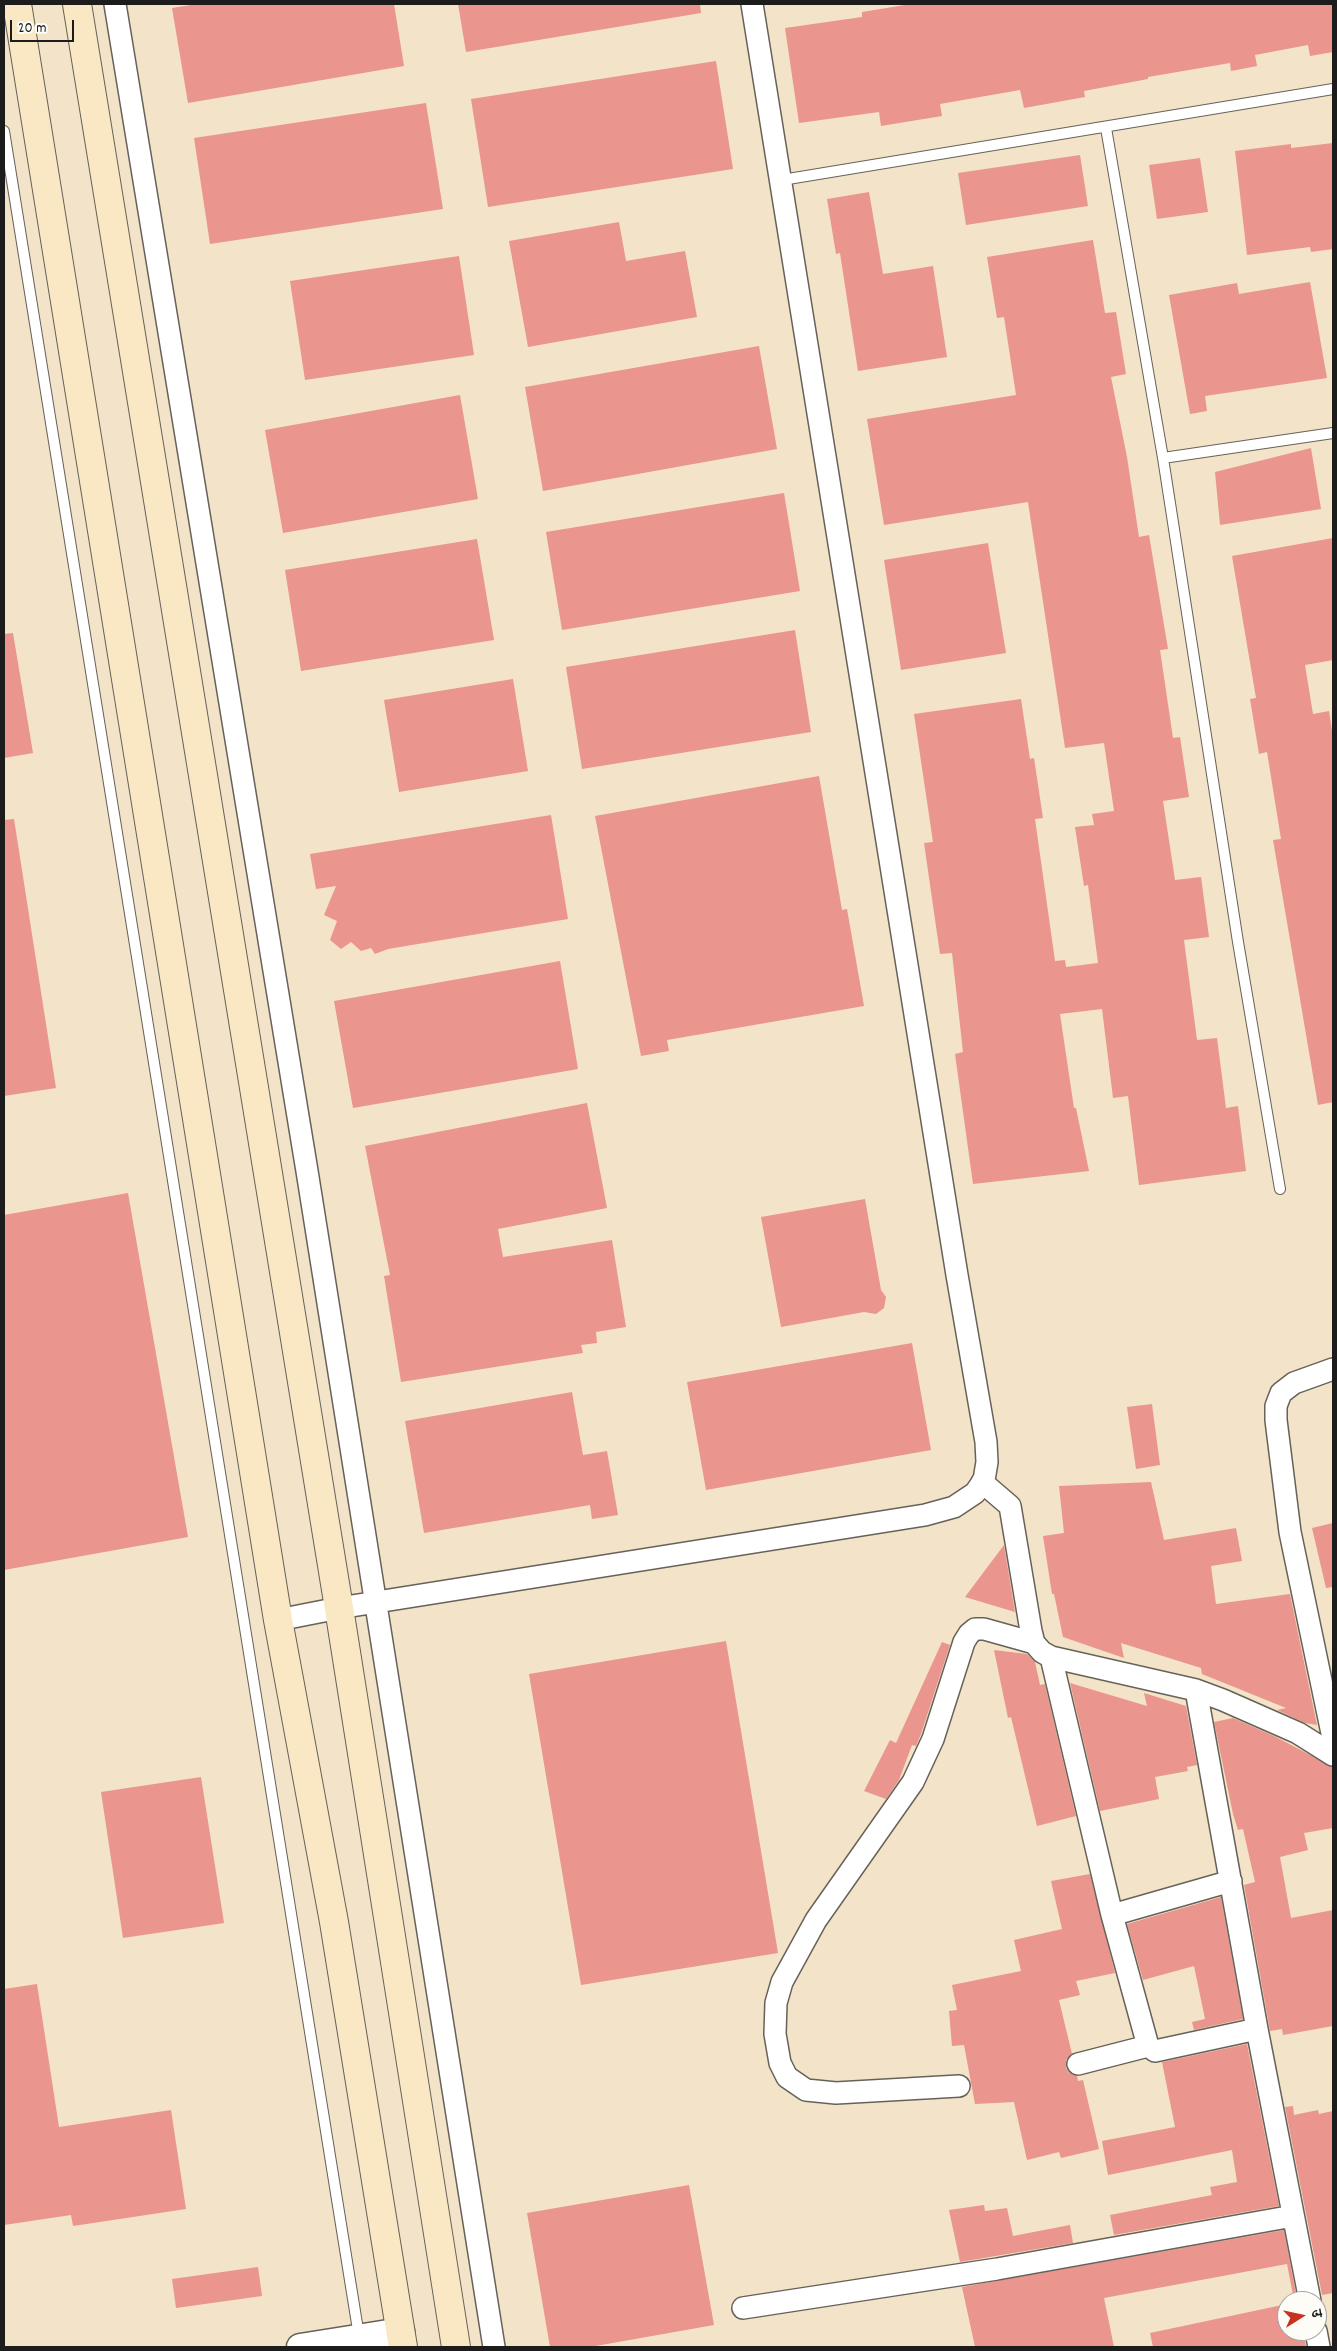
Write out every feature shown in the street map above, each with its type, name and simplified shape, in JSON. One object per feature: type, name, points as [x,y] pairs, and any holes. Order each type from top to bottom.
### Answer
[{"type":"main road","points":[[16,4],[278,1620],[334,1922],[402,2339]]},
{"type":"main road","points":[[77,4],[339,1608],[456,2347]]},
{"type":"street","points":[[115,4],[307,1170],[374,1602],[494,2347]]},
{"type":"street","points":[[278,1620],[374,1602],[925,1514],[954,1507],[975,1493],[982,1482],[986,1462],[986,1442],[955,1265],[782,180],[752,4]]},
{"type":"street","points":[[1333,1369],[1294,1383],[1281,1393],[1276,1406],[1276,1420],[1290,1532],[1333,1738]]},
{"type":"street","points":[[982,1482],[1010,1506],[1034,1643]]},
{"type":"street","points":[[959,2086],[836,2093],[806,2090],[787,2077],[780,2063],[775,2034],[776,2003],[782,1982],[816,1920],[913,1782],[933,1739],[964,1642],[969,1634],[975,1629],[984,1629],[1034,1643],[1051,1657],[1196,1690],[1298,1733],[1333,1754]]},
{"type":"street","points":[[1051,1657],[1112,1915],[1148,2046],[1155,2051],[1258,2029]]},
{"type":"street","points":[[1196,1690],[1308,2291]]},
{"type":"street","points":[[1112,1915],[1231,1881]]},
{"type":"street","points":[[1078,2064],[1148,2046]]},
{"type":"street","points":[[743,2308],[997,2269],[1293,2216]]},
{"type":"street","points":[[300,2347],[359,2338],[402,2339]]},
{"type":"lane","points":[[782,180],[1333,89]]},
{"type":"lane","points":[[1106,128],[1163,458],[1238,942],[1280,1190]]},
{"type":"lane","points":[[4,131],[359,2338]]},
{"type":"lane","points":[[1163,458],[1333,432]]},
{"type":"building","points":[[197,4],[394,4],[404,66],[188,103],[172,8]]},
{"type":"building","points":[[458,4],[700,4],[701,13],[466,52]]},
{"type":"building","points":[[911,4],[1333,4],[1333,52],[1310,56],[1308,45],[1255,55],[1257,66],[1231,71],[1230,63],[1148,77],[1148,79],[1084,91],[1085,97],[1024,108],[1020,90],[940,104],[942,116],[881,126],[879,112],[799,123],[785,28],[862,17],[862,12]]},
{"type":"building","points":[[716,61],[733,169],[488,207],[471,99]]},
{"type":"building","points":[[426,103],[443,209],[210,244],[194,138]]},
{"type":"building","points":[[1333,143],[1333,249],[1311,252],[1310,247],[1247,255],[1235,151],[1291,144],[1291,148]]},
{"type":"building","points":[[1080,155],[1088,206],[966,225],[958,173]]},
{"type":"building","points":[[1200,158],[1208,212],[1157,219],[1149,165]]},
{"type":"building","points":[[869,192],[883,274],[933,266],[947,357],[858,371],[840,253],[836,254],[827,199]]},
{"type":"building","points":[[619,222],[626,261],[685,251],[697,317],[528,347],[509,241]]},
{"type":"building","points":[[1093,240],[1105,313],[1116,312],[1126,374],[1111,377],[1127,457],[1139,537],[1149,535],[1168,649],[1160,650],[1173,738],[1180,737],[1189,797],[1163,801],[1175,880],[1201,877],[1209,937],[1184,940],[1197,1040],[1217,1038],[1226,1108],[1238,1106],[1246,1171],[1139,1185],[1128,1096],[1113,1098],[1102,1009],[1060,1014],[1074,1108],[1076,1108],[1089,1171],[973,1184],[955,1054],[963,1052],[952,953],[940,954],[924,843],[933,842],[914,714],[1021,699],[1030,759],[1034,758],[1043,818],[1035,819],[1055,961],[1065,960],[1066,967],[1098,963],[1088,885],[1084,886],[1075,827],[1094,825],[1092,814],[1114,811],[1104,743],[1065,748],[1028,502],[884,525],[867,419],[1016,395],[1004,317],[997,318],[987,257]]},
{"type":"building","points":[[459,256],[474,355],[305,380],[290,281]]},
{"type":"building","points":[[1310,282],[1327,378],[1205,396],[1207,411],[1190,414],[1169,295],[1237,283],[1239,294]]},
{"type":"building","points":[[759,346],[777,449],[543,491],[525,387]]},
{"type":"building","points":[[460,395],[478,499],[283,533],[265,430]]},
{"type":"building","points":[[1311,448],[1321,509],[1220,525],[1215,472]]},
{"type":"building","points":[[784,493],[800,591],[562,630],[546,532]]},
{"type":"building","points":[[1333,538],[1333,660],[1305,665],[1313,714],[1329,711],[1333,737],[1333,1102],[1318,1105],[1273,840],[1281,839],[1267,752],[1259,754],[1250,699],[1256,698],[1232,556]]},
{"type":"building","points":[[477,539],[494,640],[301,671],[285,570]]},
{"type":"building","points":[[988,543],[1006,653],[901,670],[884,560]]},
{"type":"building","points":[[795,630],[811,732],[582,769],[566,667]]},
{"type":"building","points":[[13,633],[33,753],[4,758],[4,634]]},
{"type":"building","points":[[513,679],[528,771],[399,792],[384,700]]},
{"type":"building","points":[[819,776],[842,910],[847,909],[864,1006],[667,1040],[669,1051],[641,1056],[595,816]]},
{"type":"building","points":[[551,815],[568,919],[388,949],[375,954],[371,948],[361,951],[351,942],[341,949],[330,940],[337,921],[324,915],[336,886],[316,889],[310,854]]},
{"type":"building","points":[[14,819],[56,1088],[4,1096],[4,820]]},
{"type":"building","points":[[560,961],[578,1069],[353,1108],[334,1001]]},
{"type":"building","points":[[587,1103],[607,1208],[498,1229],[503,1257],[612,1240],[626,1327],[596,1332],[597,1343],[581,1345],[583,1353],[401,1382],[384,1276],[390,1275],[365,1146]]},
{"type":"building","points":[[128,1193],[188,1537],[4,1570],[4,1215]]},
{"type":"building","points":[[865,1199],[881,1290],[886,1297],[884,1308],[876,1314],[864,1312],[781,1327],[761,1217]]},
{"type":"building","points":[[912,1343],[931,1450],[706,1490],[687,1382]]},
{"type":"building","points":[[572,1392],[583,1455],[607,1451],[618,1515],[592,1519],[590,1505],[424,1533],[405,1421]]},
{"type":"building","points":[[1152,1404],[1160,1465],[1136,1469],[1127,1407]]},
{"type":"building","points":[[1151,1482],[1164,1540],[1236,1528],[1242,1561],[1211,1566],[1216,1604],[1290,1594],[1317,1725],[1305,1723],[1277,1710],[1286,1708],[1202,1674],[1201,1668],[1121,1643],[1124,1658],[1063,1637],[1054,1594],[1052,1594],[1043,1536],[1064,1533],[1059,1486]]},
{"type":"building","points":[[1333,1523],[1333,1587],[1326,1588],[1312,1528]]},
{"type":"building","points":[[1004,1545],[1015,1612],[965,1597]]},
{"type":"building","points":[[726,1641],[778,1953],[581,1985],[529,1674]]},
{"type":"building","points":[[942,1642],[950,1645],[921,1734],[916,1746],[912,1745],[899,1780],[886,1799],[864,1791],[890,1740],[896,1743]]},
{"type":"building","points":[[994,1650],[1027,1654],[1035,1662],[1040,1685],[1045,1684],[1076,1816],[1037,1826],[1011,1717],[1008,1718]]},
{"type":"building","points":[[1070,1683],[1147,1706],[1144,1693],[1186,1706],[1197,1765],[1187,1767],[1188,1771],[1155,1777],[1159,1799],[1100,1811]]},
{"type":"building","points":[[1233,1718],[1274,1736],[1333,1767],[1333,1828],[1304,1833],[1308,1850],[1280,1857],[1291,1918],[1333,1910],[1333,2026],[1283,2035],[1282,2029],[1270,2031],[1244,1885],[1255,1882],[1243,1829],[1238,1830],[1233,1814],[1214,1722]]},
{"type":"building","points":[[201,1777],[224,1923],[123,1938],[101,1792]]},
{"type":"building","points":[[1090,1874],[1115,1973],[1076,1981],[1080,1995],[1059,2000],[1072,2054],[1066,2060],[1066,2068],[1069,2073],[1077,2076],[1078,2081],[1083,2080],[1099,2149],[1061,2158],[1059,2152],[1027,2160],[1014,2102],[975,2104],[964,2045],[952,2046],[949,2011],[957,2010],[952,1985],[1021,1971],[1014,1940],[1062,1929],[1051,1881]]},
{"type":"building","points":[[1221,1897],[1243,2019],[1194,2030],[1192,2022],[1205,2019],[1194,1966],[1143,1980],[1127,1924]]},
{"type":"building","points":[[37,1984],[59,2127],[171,2110],[186,2209],[73,2226],[71,2215],[4,2225],[4,1989]]},
{"type":"building","points":[[1247,2044],[1279,2206],[1114,2235],[1110,2215],[1212,2195],[1210,2187],[1237,2182],[1232,2150],[1108,2175],[1102,2141],[1175,2127],[1162,2062]]},
{"type":"building","points":[[1293,2106],[1294,2115],[1318,2110],[1319,2114],[1333,2111],[1333,2293],[1327,2294],[1327,2291],[1321,2291],[1285,2107]]},
{"type":"building","points":[[689,2185],[714,2325],[590,2347],[550,2347],[527,2213]]},
{"type":"building","points":[[984,2205],[985,2211],[1007,2208],[1013,2236],[1070,2225],[1073,2243],[960,2262],[949,2210]]},
{"type":"building","points":[[1284,2230],[1295,2291],[1292,2291],[1287,2264],[1104,2298],[1114,2347],[975,2347],[962,2287]]},
{"type":"building","points":[[258,2267],[262,2296],[176,2308],[172,2279]]},
{"type":"building","points":[[1277,2306],[1277,2341],[1305,2341],[1306,2347],[1153,2347],[1150,2333]]}]
